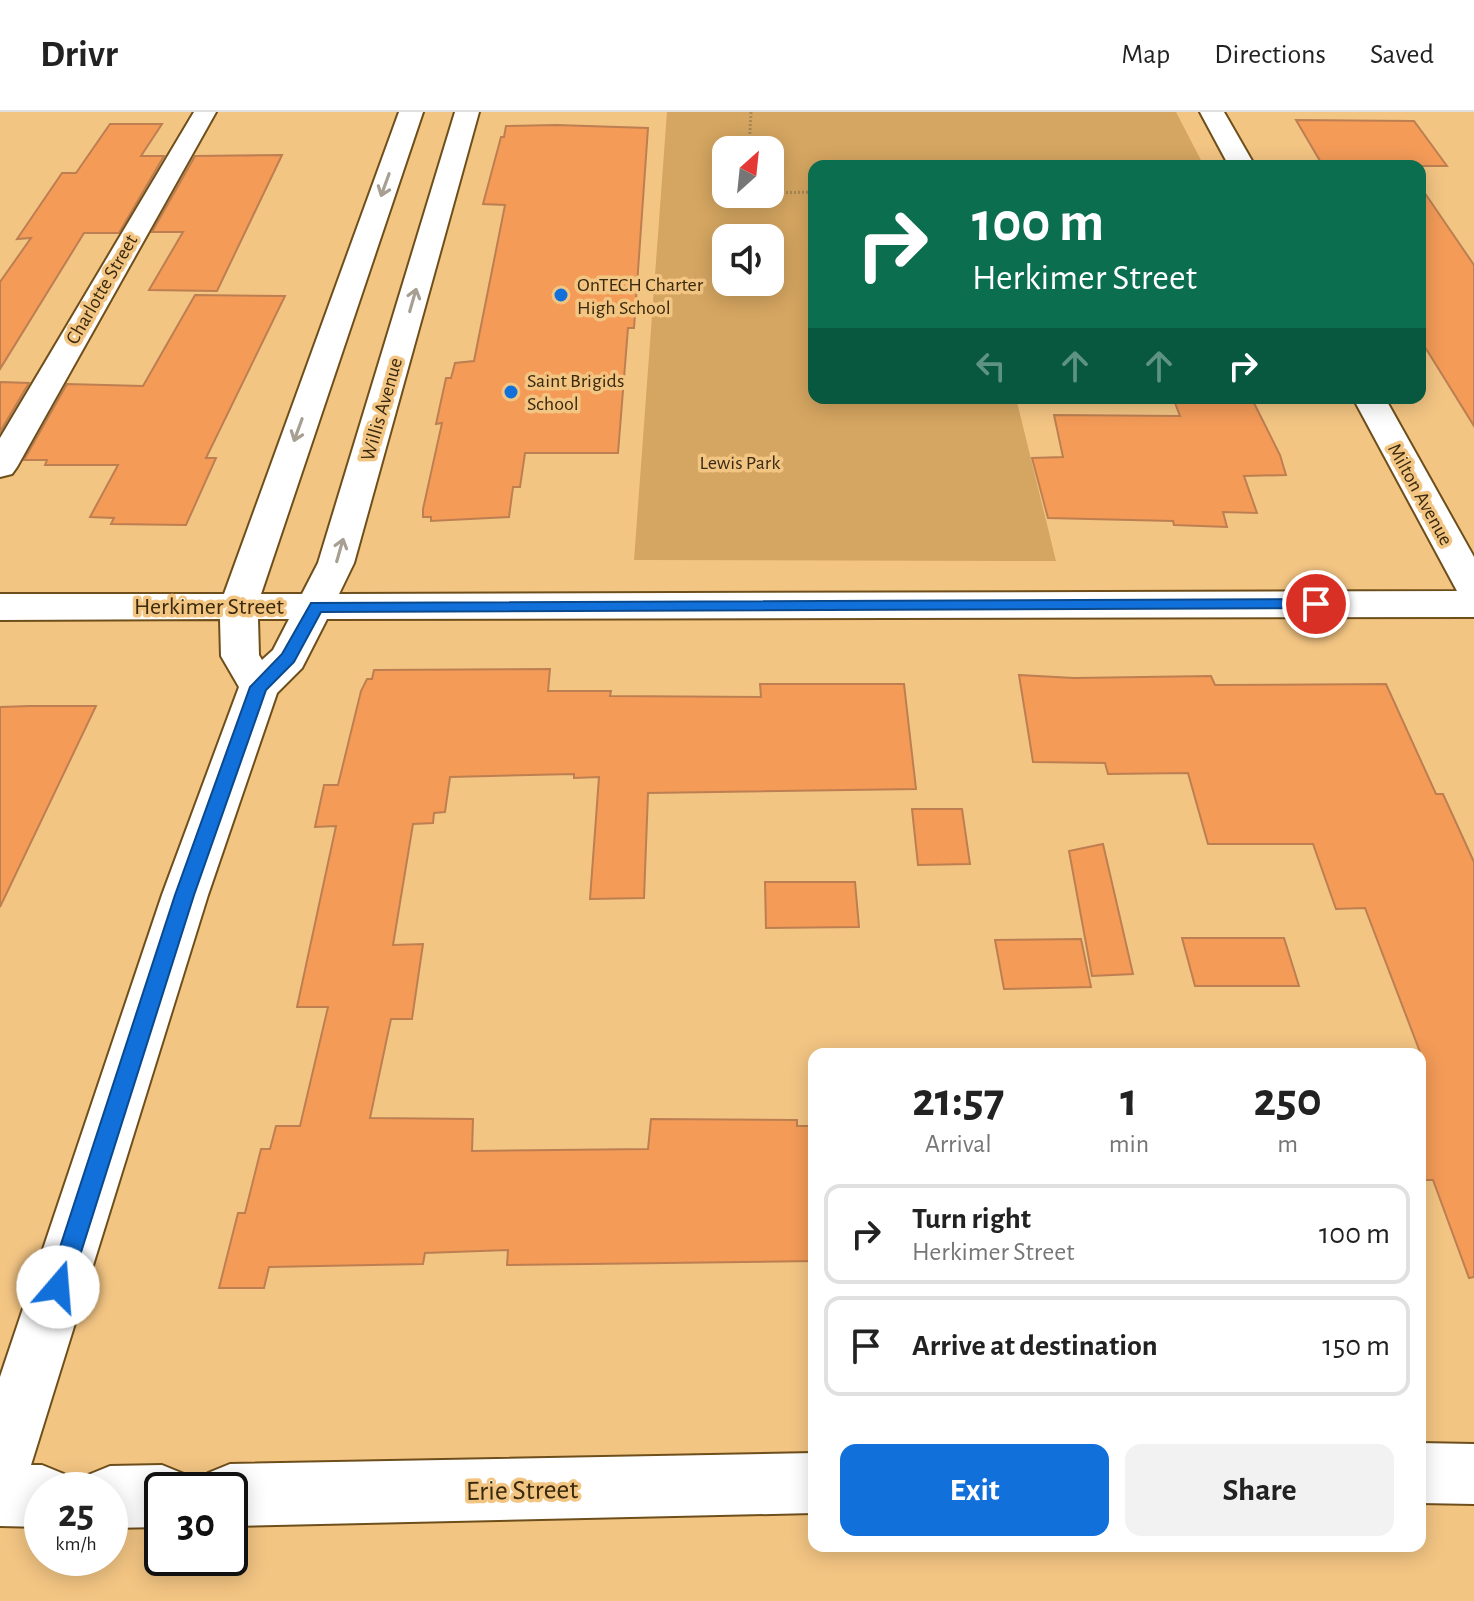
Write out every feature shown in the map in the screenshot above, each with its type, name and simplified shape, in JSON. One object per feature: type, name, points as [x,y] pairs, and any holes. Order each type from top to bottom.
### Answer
[{"type":"street","points":[[259,687],[240,656],[239,606],[256,548],[411,112]]},
{"type":"street","name":"Willis Avenue","points":[[0,1467],[185,895],[259,687],[288,658],[336,563],[467,112]]},
{"type":"street","points":[[1212,112],[1239,160]]},
{"type":"street","name":"Charlotte Street","points":[[0,467],[124,248],[205,113]]},
{"type":"street","name":"Milton Avenue","points":[[1372,404],[1474,590]]},
{"type":"street","name":"Herkimer Street","points":[[0,607],[1474,604]]},
{"type":"street","points":[[1426,1473],[1474,1474]]},
{"type":"street","name":"Erie Street","points":[[248,1495],[808,1483]]},
{"type":"street","points":[[0,1495],[24,1496]]},
{"type":"path","points":[[750,136],[751,112]]},
{"type":"path","points":[[784,193],[808,192]]},
{"type":"green space","name":"Lewis Park","points":[[667,112],[1176,112],[1201,160],[808,160],[808,404],[1017,404],[1056,561],[634,560]]},
{"type":"building","points":[[1296,120],[1414,121],[1447,166],[1426,166],[1426,160],[1319,160]]},
{"type":"building","points":[[110,124],[162,124],[141,156],[164,156],[119,233],[84,233],[0,369],[0,282],[31,238],[17,239],[62,173],[76,173]]},
{"type":"building","points":[[506,126],[648,128],[634,328],[628,328],[618,453],[525,453],[520,487],[513,487],[509,517],[431,521],[431,517],[423,517],[423,509],[442,423],[436,424],[446,378],[451,378],[455,363],[474,361],[505,205],[483,204],[501,137],[504,137]]},
{"type":"building","points":[[282,155],[217,291],[149,290],[183,232],[152,232],[195,156]]},
{"type":"building","points":[[1426,195],[1474,265],[1474,426],[1426,349]]},
{"type":"building","points":[[195,295],[285,296],[206,458],[216,458],[186,525],[111,524],[114,518],[90,517],[118,465],[45,465],[47,460],[24,460],[67,384],[143,386]]},
{"type":"building","points":[[0,382],[29,383],[0,432]]},
{"type":"building","points":[[1175,404],[1254,404],[1280,455],[1286,475],[1244,476],[1257,513],[1223,512],[1227,527],[1174,525],[1173,521],[1048,518],[1032,458],[1063,457],[1054,415],[1180,416]]},
{"type":"building","points":[[550,669],[548,691],[611,691],[610,696],[761,697],[760,684],[904,684],[916,789],[648,793],[644,898],[590,899],[599,777],[574,778],[574,774],[450,777],[445,812],[434,813],[433,823],[413,824],[393,945],[423,944],[412,1019],[391,1019],[370,1118],[473,1119],[472,1151],[648,1149],[651,1119],[797,1120],[797,1126],[808,1126],[808,1261],[507,1265],[508,1250],[425,1253],[423,1264],[269,1267],[264,1288],[219,1288],[238,1213],[245,1213],[261,1149],[270,1149],[276,1126],[300,1126],[328,1007],[297,1007],[336,826],[315,827],[324,785],[338,785],[361,691],[367,679],[372,679],[374,670]]},
{"type":"building","points":[[1019,675],[1074,678],[1211,676],[1215,685],[1386,684],[1436,794],[1443,794],[1474,862],[1474,1277],[1469,1278],[1433,1180],[1426,1180],[1426,1048],[1418,1048],[1365,908],[1336,909],[1313,844],[1208,844],[1188,773],[1108,774],[1105,763],[1033,762]]},
{"type":"building","points":[[96,706],[0,907],[0,707]]},
{"type":"building","points":[[912,809],[962,809],[970,864],[918,865]]},
{"type":"building","points":[[1103,844],[1133,974],[1092,976],[1069,851]]},
{"type":"building","points":[[765,882],[855,882],[859,927],[766,928]]},
{"type":"building","points":[[1182,938],[1284,938],[1299,986],[1195,986]]},
{"type":"building","points":[[1081,939],[1091,987],[1004,989],[995,940]]},
{"type":"place","name":"OnTECH Charter High School","points":[[561,295]]},
{"type":"place","name":"Saint Brigids School","points":[[511,392]]},
{"type":"route","points":[[58,1287],[185,895],[259,687],[288,658],[316,607],[1316,604]]}]
